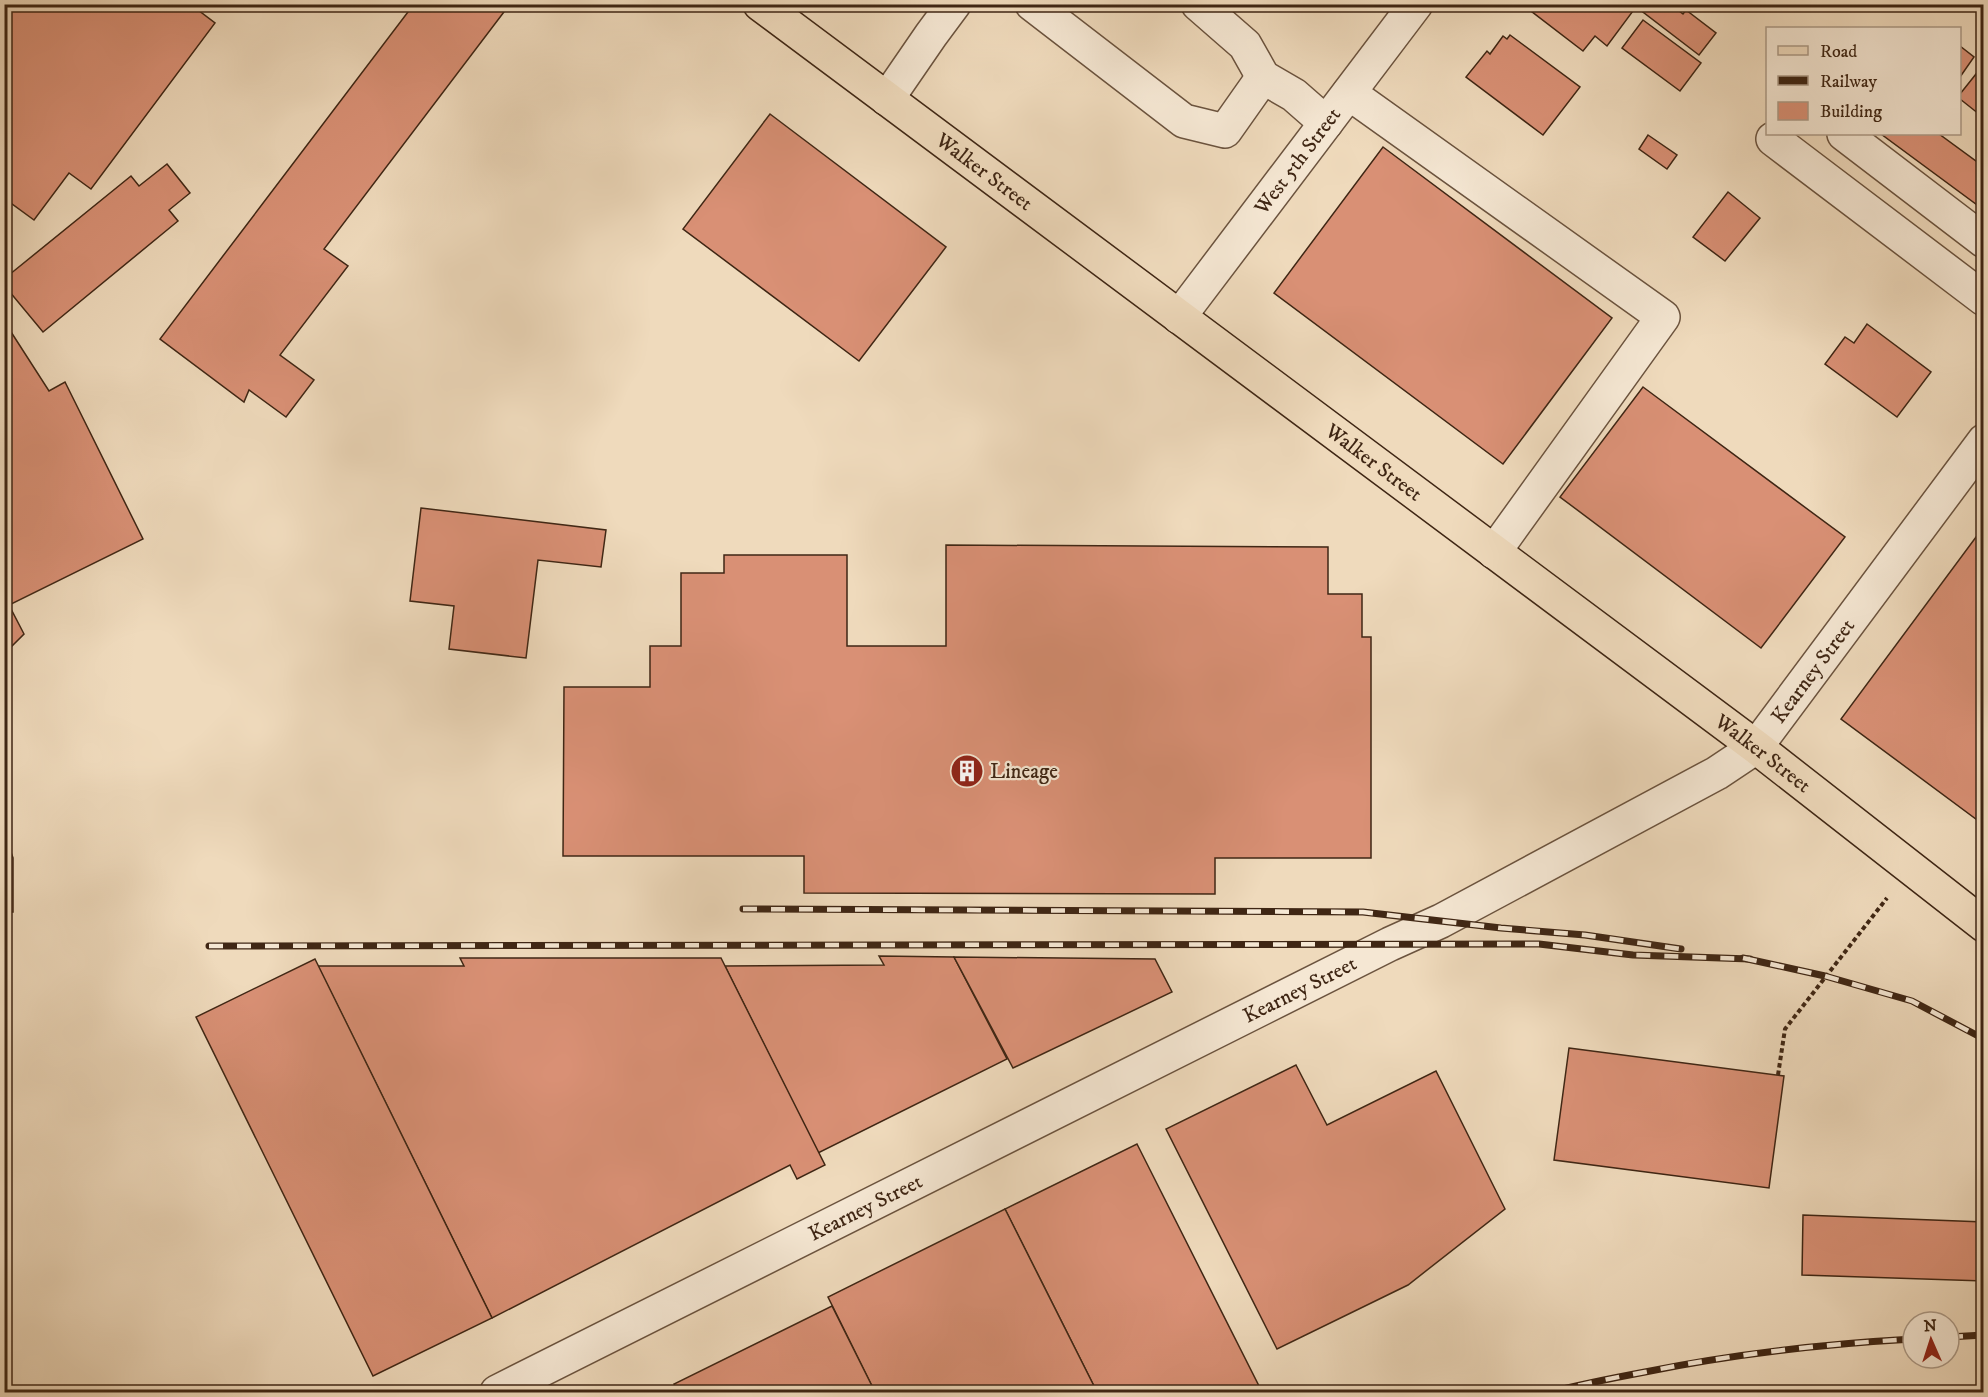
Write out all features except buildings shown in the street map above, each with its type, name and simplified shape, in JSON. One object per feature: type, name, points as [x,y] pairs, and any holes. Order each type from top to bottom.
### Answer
[{"type":"main road","name":"Walker Street","points":[[760,4],[1756,747],[1983,925]]},
{"type":"street","points":[[887,99],[954,4]]},
{"type":"street","points":[[1032,4],[1184,121],[1225,131],[1263,77]]},
{"type":"street","points":[[1198,4],[1245,45],[1263,77],[1294,95],[1326,123]]},
{"type":"street","name":"West 5th Street","points":[[1179,317],[1416,4]]},
{"type":"street","points":[[1349,93],[1663,317],[1494,552]]},
{"type":"street","points":[[1845,135],[1983,241]]},
{"type":"street","points":[[1773,139],[1983,299]]},
{"type":"street","name":"Kearney Street","points":[[497,1392],[1390,944],[1442,921],[1717,773],[1756,747],[1983,441]]},
{"type":"path","points":[[1778,1075],[1785,1029],[1887,898]]},
{"type":"railway","points":[[743,909],[1363,912],[1585,935],[1681,949]]},
{"type":"railway","points":[[209,946],[1539,944],[1633,955],[1750,959]]},
{"type":"railway","points":[[1743,958],[1825,976],[1912,1001],[1984,1039]]},
{"type":"railway","points":[[1961,1336],[1984,1335]]},
{"type":"railway","points":[[1551,1392],[1598,1381],[1745,1355],[1901,1340]]},
{"type":"place","name":"Lineage","points":[[967,771]]}]
